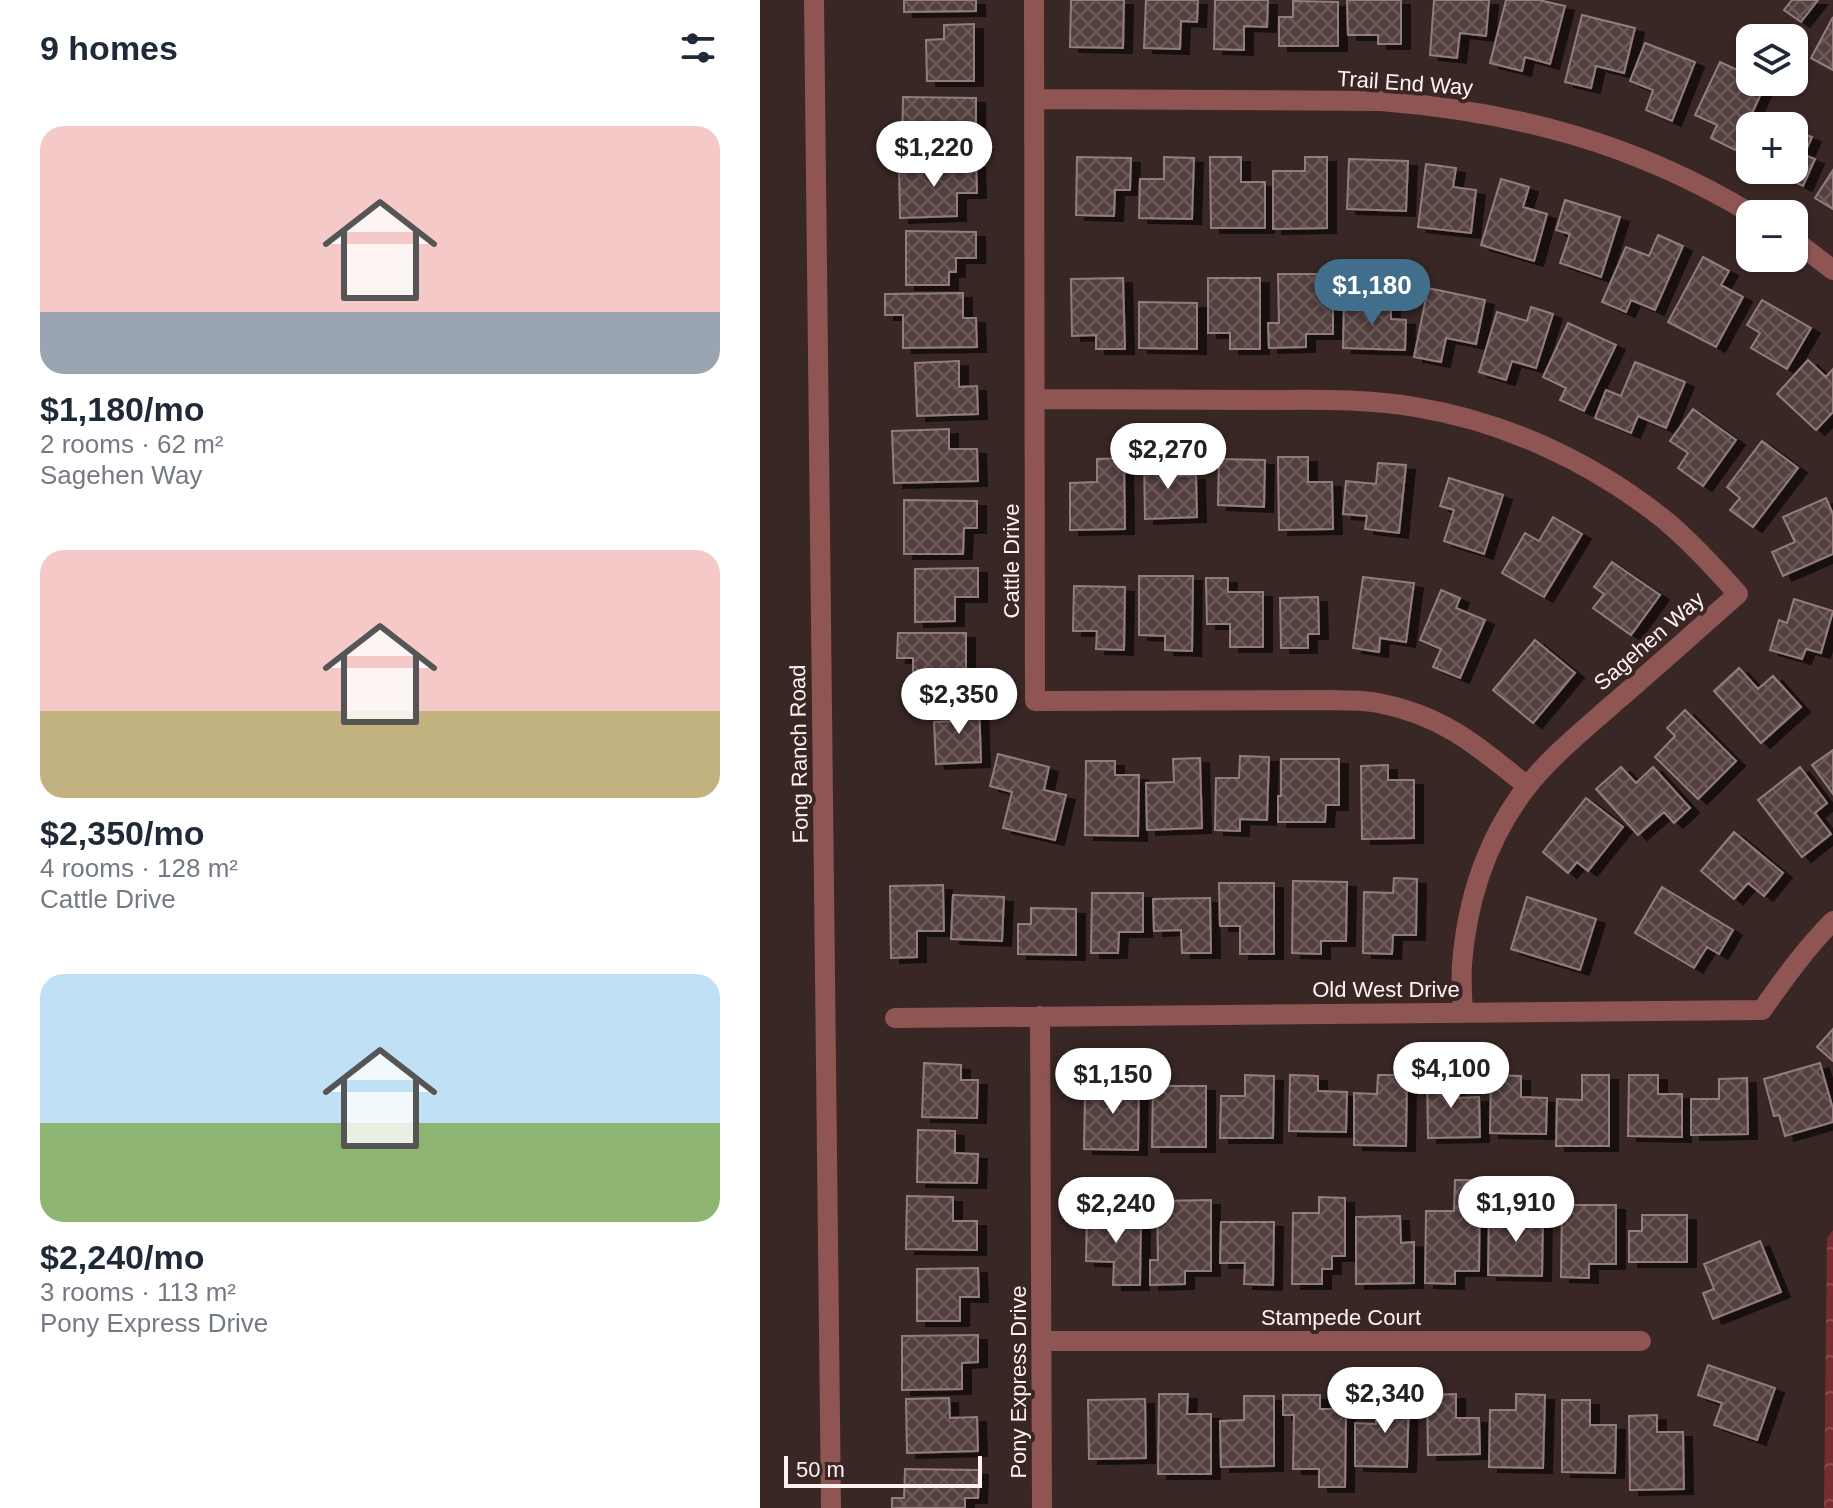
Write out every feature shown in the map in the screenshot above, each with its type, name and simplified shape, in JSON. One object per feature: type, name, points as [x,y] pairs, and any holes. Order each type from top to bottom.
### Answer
[{"type":"street","name":"Fong Ranch Road","points":[[814,0],[831,1508]]},
{"type":"street","name":"Cattle Drive","points":[[1034,0],[1035,701],[1335,700],[1377,703],[1437,722],[1474,743],[1527,786]]},
{"type":"street","name":"Trail End Way","points":[[1035,99],[1381,101],[1437,106],[1490,114],[1597,141],[1674,172],[1736,205]]},
{"type":"street","points":[[1808,251],[1833,270]]},
{"type":"street","name":"Sagehen Way","points":[[1035,399],[1360,400],[1416,407],[1483,423],[1574,460],[1622,488],[1707,559],[1738,594],[1557,754],[1512,807],[1476,883],[1466,925],[1463,1013]]},
{"type":"street","name":"Old West Drive","points":[[895,1018],[1762,1010],[1787,974],[1833,921]]},
{"type":"street","name":"Pony Express Drive","points":[[1040,1016],[1042,1508]]},
{"type":"street","name":"Stampede Court","points":[[1042,1341],[1641,1341]]},
{"type":"green space","points":[[1833,1230],[1833,1508],[1824,1508],[1827,1238]]},
{"type":"building","points":[[904,0],[976,0],[976,11],[904,12]]},
{"type":"building","points":[[1071,0],[1124,0],[1123,48],[1070,47]]},
{"type":"building","points":[[1146,0],[1198,0],[1197,22],[1181,21],[1180,49],[1144,48]]},
{"type":"building","points":[[1215,0],[1268,0],[1267,27],[1244,26],[1244,50],[1214,49]]},
{"type":"building","points":[[1347,0],[1401,0],[1401,44],[1378,44],[1378,35],[1348,35]]},
{"type":"building","points":[[1434,0],[1489,0],[1486,36],[1460,33],[1457,58],[1430,55]]},
{"type":"building","points":[[1506,0],[1539,0],[1565,6],[1550,64],[1525,57],[1522,71],[1490,63]]},
{"type":"building","points":[[1792,0],[1818,0],[1801,22],[1784,10]]},
{"type":"building","points":[[1293,1],[1338,2],[1338,46],[1279,46],[1279,17],[1293,17]]},
{"type":"building","points":[[1582,15],[1635,28],[1624,73],[1596,66],[1591,88],[1565,82]]},
{"type":"building","points":[[1833,17],[1833,70],[1811,58]]},
{"type":"building","points":[[974,24],[974,81],[927,81],[926,40],[944,39],[944,25]]},
{"type":"building","points":[[1645,43],[1695,62],[1672,121],[1646,110],[1653,90],[1630,81]]},
{"type":"building","points":[[1720,62],[1736,69],[1736,96],[1760,96],[1753,112],[1736,112],[1735,150],[1711,138],[1717,125],[1695,115]]},
{"type":"building","points":[[903,97],[976,98],[976,124],[962,124],[962,152],[902,151]]},
{"type":"building","points":[[1808,156],[1815,159],[1808,175]]},
{"type":"building","points":[[1077,157],[1131,158],[1130,190],[1115,190],[1114,216],[1076,215]]},
{"type":"building","points":[[1164,157],[1194,158],[1192,219],[1139,218],[1140,179],[1164,179]]},
{"type":"building","points":[[1210,157],[1241,157],[1241,182],[1265,182],[1265,228],[1211,228]]},
{"type":"building","points":[[1305,157],[1327,157],[1327,228],[1273,229],[1273,171],[1305,171]]},
{"type":"building","points":[[1349,159],[1408,161],[1406,211],[1347,209]]},
{"type":"building","points":[[976,163],[977,193],[957,193],[957,216],[900,218],[899,165]]},
{"type":"building","points":[[1426,164],[1456,168],[1453,187],[1476,190],[1471,233],[1418,227]]},
{"type":"building","points":[[1833,170],[1833,209],[1815,198]]},
{"type":"building","points":[[1501,179],[1529,187],[1523,207],[1547,214],[1534,261],[1481,245]]},
{"type":"building","points":[[1565,200],[1620,217],[1601,277],[1560,263],[1570,234],[1556,230]]},
{"type":"building","points":[[906,231],[976,232],[976,258],[956,258],[956,272],[949,272],[949,285],[906,285]]},
{"type":"building","points":[[1658,235],[1683,246],[1655,310],[1631,300],[1626,312],[1602,302],[1626,247],[1649,256]]},
{"type":"building","points":[[1703,257],[1729,271],[1721,285],[1743,297],[1716,347],[1668,322]]},
{"type":"building","points":[[1278,274],[1333,274],[1333,334],[1306,334],[1306,347],[1269,348],[1268,323],[1279,323]]},
{"type":"building","points":[[1123,278],[1125,349],[1096,349],[1096,335],[1072,336],[1071,279]]},
{"type":"building","points":[[1208,278],[1260,278],[1260,349],[1230,349],[1230,333],[1208,333]]},
{"type":"building","points":[[1428,288],[1485,300],[1476,344],[1446,338],[1441,362],[1414,357]]},
{"type":"building","points":[[963,293],[963,318],[976,318],[977,347],[903,348],[903,315],[885,315],[885,294]]},
{"type":"building","points":[[1762,300],[1811,328],[1787,369],[1751,348],[1760,333],[1747,325]]},
{"type":"building","points":[[1139,302],[1197,303],[1197,349],[1139,348]]},
{"type":"building","points":[[1344,302],[1391,303],[1391,319],[1406,320],[1405,350],[1343,348]]},
{"type":"building","points":[[1531,307],[1553,314],[1536,368],[1512,361],[1506,380],[1479,372],[1497,312],[1527,321]]},
{"type":"building","points":[[1568,323],[1616,345],[1584,411],[1560,400],[1566,388],[1543,377]]},
{"type":"building","points":[[1808,360],[1826,377],[1833,369],[1833,412],[1816,430],[1777,394]]},
{"type":"building","points":[[959,361],[959,387],[977,386],[978,414],[917,416],[915,363]]},
{"type":"building","points":[[1635,362],[1685,382],[1666,428],[1638,416],[1631,433],[1595,418],[1606,390],[1621,396]]},
{"type":"building","points":[[1693,409],[1736,440],[1703,486],[1678,468],[1688,453],[1670,441]]},
{"type":"building","points":[[949,429],[949,449],[977,449],[978,481],[894,483],[892,431]]},
{"type":"building","points":[[1762,441],[1798,468],[1753,527],[1730,510],[1740,498],[1727,487]]},
{"type":"building","points":[[1172,457],[1173,476],[1196,475],[1197,517],[1145,519],[1144,458]]},
{"type":"building","points":[[1278,457],[1308,457],[1308,482],[1332,482],[1333,529],[1279,530]]},
{"type":"building","points":[[1124,458],[1125,529],[1070,530],[1070,483],[1097,482],[1097,459]]},
{"type":"building","points":[[1219,459],[1265,460],[1264,507],[1218,505]]},
{"type":"building","points":[[1378,463],[1406,465],[1399,533],[1365,529],[1367,516],[1343,514],[1346,481],[1376,484]]},
{"type":"building","points":[[1449,478],[1503,495],[1484,554],[1444,541],[1454,510],[1440,506]]},
{"type":"building","points":[[1826,498],[1833,514],[1833,554],[1783,576],[1772,552],[1795,542],[1783,517]]},
{"type":"building","points":[[904,500],[977,501],[977,528],[964,528],[963,554],[904,554]]},
{"type":"building","points":[[1553,517],[1582,534],[1544,597],[1502,573],[1525,533],[1539,541]]},
{"type":"building","points":[[1612,562],[1660,595],[1631,635],[1593,608],[1604,594],[1594,587]]},
{"type":"building","points":[[978,568],[978,597],[955,597],[955,621],[915,622],[915,569]]},
{"type":"building","points":[[1139,576],[1193,576],[1192,651],[1165,650],[1165,636],[1139,635]]},
{"type":"building","points":[[1363,577],[1414,583],[1406,642],[1380,638],[1379,652],[1353,648]]},
{"type":"building","points":[[1206,578],[1228,578],[1228,592],[1263,592],[1263,647],[1230,647],[1230,624],[1207,624]]},
{"type":"building","points":[[1074,586],[1125,587],[1124,650],[1096,649],[1097,631],[1073,631]]},
{"type":"building","points":[[1441,590],[1460,598],[1456,608],[1485,620],[1460,678],[1433,667],[1441,649],[1420,640]]},
{"type":"building","points":[[1318,597],[1319,634],[1308,634],[1308,648],[1281,648],[1280,598]]},
{"type":"building","points":[[1794,599],[1833,611],[1821,653],[1806,649],[1802,659],[1770,650],[1779,620],[1787,623]]},
{"type":"building","points":[[898,633],[966,633],[966,688],[913,687],[913,658],[897,658]]},
{"type":"building","points":[[1535,640],[1575,673],[1533,723],[1493,690]]},
{"type":"building","points":[[1739,668],[1758,689],[1773,676],[1801,707],[1761,743],[1714,691]]},
{"type":"building","points":[[979,702],[981,762],[936,764],[934,722],[953,721],[952,703]]},
{"type":"building","points":[[1685,710],[1736,761],[1698,799],[1655,757],[1675,736],[1667,728]]},
{"type":"building","points":[[1833,750],[1833,794],[1812,765]]},
{"type":"building","points":[[998,754],[1049,767],[1044,790],[1066,795],[1055,840],[1003,828],[1012,792],[990,786]]},
{"type":"building","points":[[1240,756],[1269,757],[1267,820],[1240,819],[1240,831],[1215,830],[1216,778],[1239,778]]},
{"type":"building","points":[[1200,758],[1202,828],[1147,830],[1146,783],[1174,782],[1173,759]]},
{"type":"building","points":[[1281,759],[1339,759],[1339,805],[1326,805],[1325,822],[1278,822]]},
{"type":"building","points":[[1086,761],[1115,761],[1115,775],[1139,775],[1138,836],[1085,835]]},
{"type":"building","points":[[1388,765],[1388,780],[1414,780],[1414,838],[1362,839],[1361,766]]},
{"type":"building","points":[[1621,767],[1636,783],[1653,767],[1690,808],[1674,823],[1664,812],[1638,835],[1596,789]]},
{"type":"building","points":[[1800,767],[1827,803],[1815,813],[1831,834],[1802,857],[1758,800]]},
{"type":"building","points":[[1586,798],[1623,827],[1588,871],[1577,862],[1568,873],[1543,852]]},
{"type":"building","points":[[1734,832],[1783,873],[1764,896],[1748,883],[1734,899],[1701,871]]},
{"type":"building","points":[[1394,878],[1417,879],[1416,935],[1393,935],[1392,954],[1363,953],[1364,892],[1393,893]]},
{"type":"building","points":[[1293,881],[1347,882],[1346,941],[1321,941],[1321,954],[1292,953]]},
{"type":"building","points":[[1219,883],[1274,883],[1274,954],[1240,954],[1240,926],[1220,926]]},
{"type":"building","points":[[943,885],[944,931],[917,931],[917,957],[891,958],[890,886]]},
{"type":"building","points":[[1662,887],[1733,930],[1719,954],[1707,947],[1694,968],[1635,933]]},
{"type":"building","points":[[1092,893],[1143,893],[1143,932],[1119,932],[1118,953],[1091,953]]},
{"type":"building","points":[[953,895],[1004,897],[1002,941],[951,939]]},
{"type":"building","points":[[1527,897],[1596,919],[1580,970],[1511,949]]},
{"type":"building","points":[[1210,898],[1211,953],[1182,953],[1181,930],[1154,931],[1153,899]]},
{"type":"building","points":[[1031,908],[1076,909],[1076,955],[1018,954],[1018,924],[1031,924]]},
{"type":"building","points":[[1833,1029],[1833,1061],[1817,1047]]},
{"type":"building","points":[[924,1063],[961,1065],[961,1080],[978,1080],[977,1118],[922,1117]]},
{"type":"building","points":[[1820,1063],[1833,1109],[1833,1122],[1785,1136],[1779,1115],[1774,1116],[1764,1079]]},
{"type":"building","points":[[1455,1074],[1455,1098],[1479,1097],[1480,1137],[1428,1138],[1427,1075]]},
{"type":"building","points":[[1245,1075],[1274,1076],[1273,1138],[1220,1138],[1221,1096],[1245,1096]]},
{"type":"building","points":[[1290,1075],[1318,1076],[1318,1091],[1347,1092],[1346,1132],[1289,1131]]},
{"type":"building","points":[[1378,1075],[1407,1075],[1406,1146],[1354,1145],[1354,1093],[1377,1094]]},
{"type":"building","points":[[1491,1075],[1521,1076],[1521,1097],[1547,1098],[1546,1134],[1490,1133]]},
{"type":"building","points":[[1582,1075],[1609,1075],[1609,1146],[1556,1146],[1557,1099],[1582,1100]]},
{"type":"building","points":[[1629,1075],[1658,1075],[1658,1094],[1682,1094],[1682,1137],[1628,1136]]},
{"type":"building","points":[[1110,1076],[1139,1077],[1138,1150],[1084,1149],[1085,1091],[1110,1092]]},
{"type":"building","points":[[1747,1078],[1748,1134],[1691,1135],[1691,1099],[1719,1099],[1719,1079]]},
{"type":"building","points":[[1153,1086],[1206,1086],[1206,1147],[1152,1147]]},
{"type":"building","points":[[918,1130],[955,1131],[955,1153],[978,1154],[977,1183],[917,1182]]},
{"type":"building","points":[[1455,1180],[1480,1180],[1479,1271],[1455,1271],[1455,1284],[1425,1283],[1426,1211],[1454,1211]]},
{"type":"building","points":[[907,1196],[953,1197],[953,1221],[977,1221],[977,1250],[906,1249]]},
{"type":"building","points":[[1319,1197],[1345,1198],[1345,1256],[1332,1256],[1332,1269],[1322,1269],[1322,1284],[1292,1284],[1293,1213],[1319,1213]]},
{"type":"building","points":[[1211,1200],[1211,1271],[1185,1271],[1185,1284],[1150,1285],[1150,1260],[1158,1260],[1157,1201]]},
{"type":"building","points":[[1562,1205],[1616,1205],[1616,1264],[1589,1264],[1589,1278],[1561,1277]]},
{"type":"building","points":[[1489,1213],[1543,1214],[1542,1276],[1488,1275]]},
{"type":"building","points":[[1087,1214],[1141,1215],[1140,1285],[1113,1285],[1114,1262],[1086,1261]]},
{"type":"building","points":[[1642,1215],[1687,1215],[1687,1262],[1629,1262],[1629,1231],[1642,1231]]},
{"type":"building","points":[[1400,1216],[1401,1243],[1414,1242],[1414,1283],[1356,1284],[1356,1217]]},
{"type":"building","points":[[1221,1222],[1274,1222],[1273,1285],[1244,1284],[1245,1263],[1220,1263]]},
{"type":"building","points":[[1760,1241],[1781,1292],[1713,1319],[1703,1293],[1714,1289],[1704,1264]]},
{"type":"building","points":[[978,1268],[979,1297],[960,1297],[960,1321],[917,1321],[917,1269]]},
{"type":"building","points":[[978,1335],[978,1362],[962,1363],[962,1389],[902,1390],[902,1336]]},
{"type":"building","points":[[1708,1365],[1775,1388],[1757,1440],[1714,1425],[1722,1403],[1698,1395]]},
{"type":"building","points":[[1159,1394],[1188,1394],[1187,1414],[1211,1414],[1211,1474],[1158,1474]]},
{"type":"building","points":[[1456,1394],[1456,1418],[1479,1418],[1480,1454],[1428,1455],[1427,1395]]},
{"type":"building","points":[[1516,1394],[1545,1395],[1543,1468],[1489,1467],[1490,1410],[1516,1410]]},
{"type":"building","points":[[1283,1395],[1320,1395],[1320,1409],[1346,1409],[1345,1487],[1319,1487],[1319,1469],[1293,1469],[1294,1415],[1283,1415]]},
{"type":"building","points":[[1376,1395],[1409,1396],[1407,1467],[1355,1466],[1355,1423],[1376,1424]]},
{"type":"building","points":[[1244,1396],[1274,1396],[1274,1466],[1221,1467],[1220,1421],[1244,1420]]},
{"type":"building","points":[[949,1398],[950,1418],[977,1417],[978,1451],[907,1453],[906,1399]]},
{"type":"building","points":[[1145,1399],[1146,1458],[1089,1459],[1088,1400]]},
{"type":"building","points":[[1562,1400],[1590,1400],[1590,1425],[1616,1425],[1615,1473],[1562,1472]]},
{"type":"building","points":[[1657,1415],[1657,1432],[1683,1432],[1684,1489],[1630,1490],[1629,1416]]},
{"type":"building","points":[[905,1469],[979,1470],[978,1498],[965,1498],[965,1508],[892,1508],[892,1498],[904,1498]]}]
